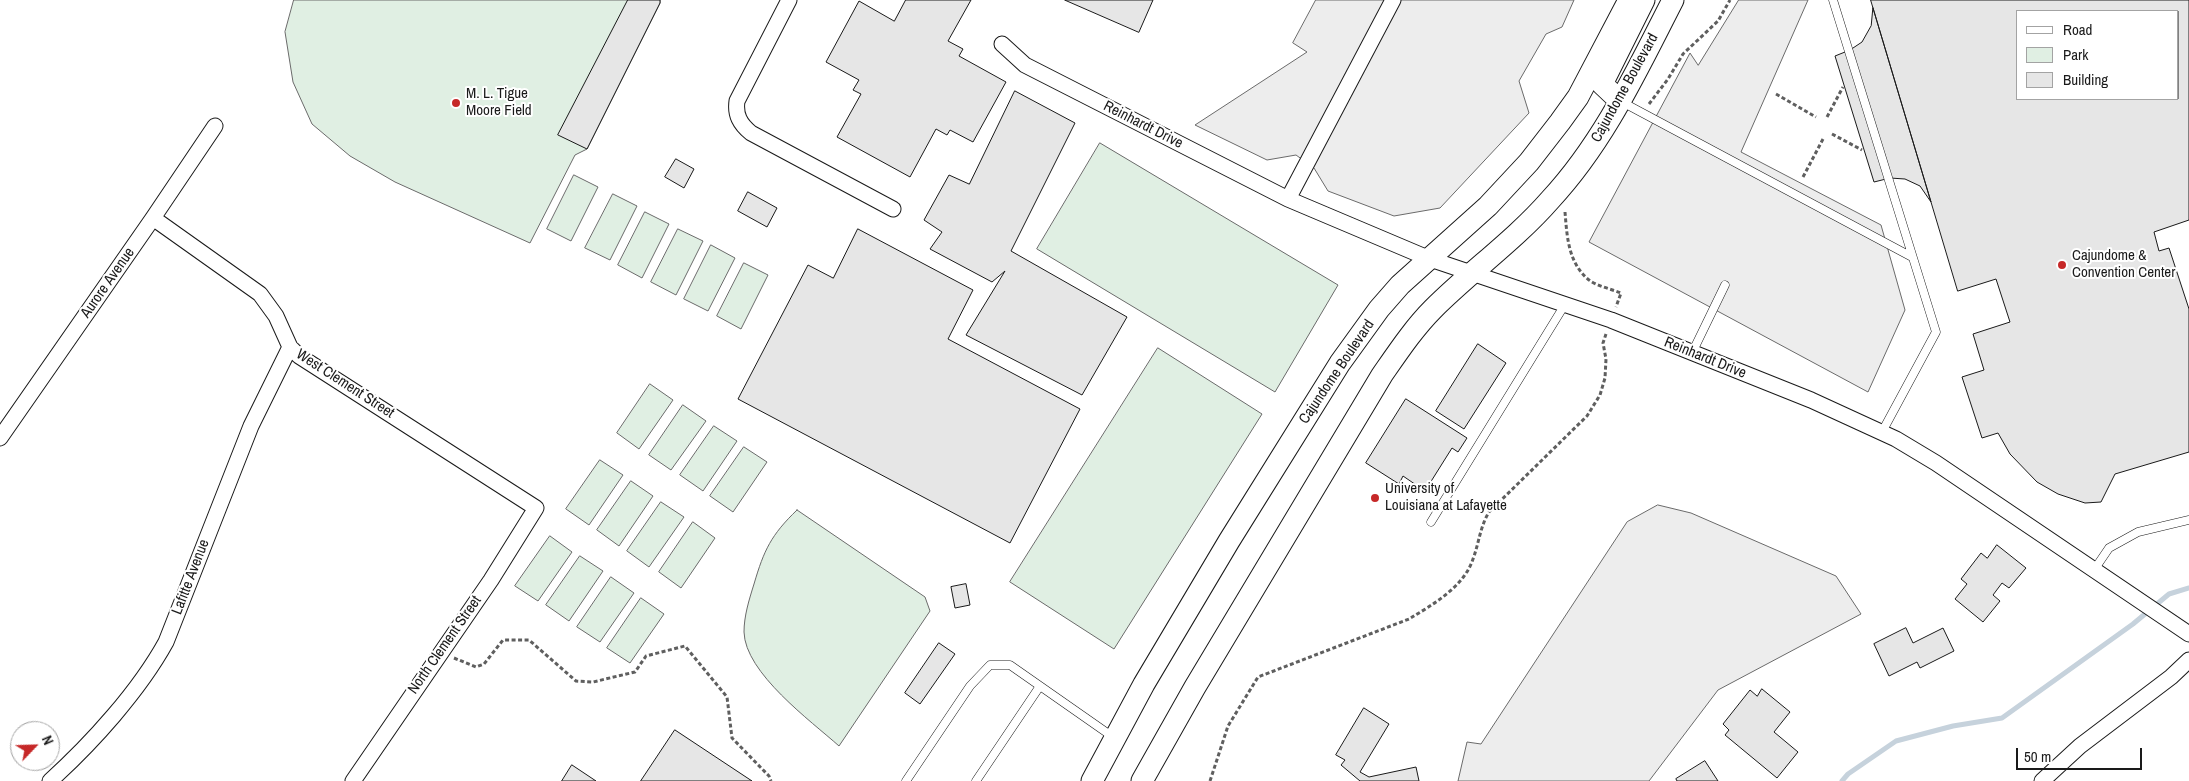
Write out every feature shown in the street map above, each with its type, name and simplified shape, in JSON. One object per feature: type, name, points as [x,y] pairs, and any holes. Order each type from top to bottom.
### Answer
[{"type":"street","points":[[789,0],[737,101],[737,116],[751,133],[892,208]]},
{"type":"street","points":[[1288,199],[1393,0]]},
{"type":"street","name":"Cajundome Boulevard","points":[[1092,781],[1144,684],[1229,541],[1340,362],[1379,309],[1400,285],[1488,206],[1528,162],[1560,122],[1578,97],[1629,0]]},
{"type":"street","points":[[1620,101],[1602,84],[1644,0]]},
{"type":"street","name":"Cajundome Boulevard","points":[[1142,781],[1199,680],[1382,375],[1403,345],[1432,310],[1525,227],[1551,200],[1599,139],[1673,0]]},
{"type":"street","name":"Reinhardt Drive","points":[[1002,44],[1025,64],[1288,199],[1430,259],[1564,306],[1611,320],[1811,400],[1882,432],[1944,468],[2134,599],[2189,634]]},
{"type":"street","name":"Aurore Avenue","points":[[0,438],[215,126]]},
{"type":"street","name":"West Clement Street","points":[[153,218],[260,294],[276,316],[290,347],[311,365],[366,398],[536,508]]},
{"type":"street","name":"Lafitte Avenue","points":[[50,781],[78,756],[158,656],[174,622],[251,426],[276,371],[290,347]]},
{"type":"street","name":"North Clement Street","points":[[353,781],[491,580],[536,508]]},
{"type":"street","points":[[2042,781],[2080,746],[2171,677],[2189,660]]},
{"type":"lane","points":[[1833,0],[1936,332],[1882,432]]},
{"type":"lane","points":[[1620,101],[1912,257]]},
{"type":"lane","points":[[1692,353],[1725,285]]},
{"type":"lane","points":[[1431,522],[1564,306]]},
{"type":"lane","points":[[2094,570],[2110,548],[2138,532],[2189,520]]},
{"type":"lane","points":[[906,781],[970,686],[990,665],[1010,664],[1115,738]]},
{"type":"lane","points":[[976,781],[1040,686]]},
{"type":"path","points":[[1827,117],[1843,87]]},
{"type":"path","points":[[1776,94],[1816,117]]},
{"type":"path","points":[[1832,134],[1862,150]]},
{"type":"path","points":[[1803,177],[1823,139]]},
{"type":"path","points":[[440,652],[476,667],[484,664],[502,640],[529,640],[576,681],[593,682],[635,672],[646,656],[685,646],[727,697],[732,738],[769,776],[771,781]]},
{"type":"green space","name":"M. L. Tigue Moore Field","points":[[294,0],[660,0],[660,3],[587,149],[575,155],[530,243],[395,182],[350,156],[312,124],[293,82],[285,32]]},
{"type":"green space","points":[[1100,143],[1338,285],[1275,392],[1037,249]]},
{"type":"green space","points":[[574,175],[598,187],[571,241],[547,229]]},
{"type":"green space","points":[[613,194],[637,206],[610,260],[585,248]]},
{"type":"green space","points":[[645,212],[669,224],[642,278],[618,265]]},
{"type":"green space","points":[[678,229],[703,241],[676,295],[651,282]]},
{"type":"green space","points":[[711,245],[735,258],[708,311],[684,299]]},
{"type":"green space","points":[[744,263],[768,275],[741,329],[717,316]]},
{"type":"green space","points":[[1158,348],[1262,414],[1114,649],[1010,582]]},
{"type":"green space","points":[[650,384],[673,400],[639,449],[617,433]]},
{"type":"green space","points":[[683,405],[706,421],[671,470],[649,455]]},
{"type":"green space","points":[[714,426],[737,441],[703,491],[680,475]]},
{"type":"green space","points":[[744,447],[767,462],[733,512],[710,496]]},
{"type":"green space","points":[[600,460],[623,475],[589,525],[566,509]]},
{"type":"green space","points":[[631,481],[653,496],[619,546],[597,530]]},
{"type":"green space","points":[[661,502],[684,517],[649,567],[627,551]]},
{"type":"green space","points":[[797,510],[925,597],[930,611],[839,746],[797,710],[767,679],[755,664],[747,648],[744,632],[749,602],[765,552],[781,527]]},
{"type":"green space","points":[[693,522],[715,538],[681,588],[659,572]]},
{"type":"green space","points":[[550,536],[572,552],[538,601],[515,586]]},
{"type":"green space","points":[[580,556],[603,571],[569,621],[546,605]]},
{"type":"green space","points":[[611,577],[634,593],[600,642],[577,627]]},
{"type":"green space","points":[[641,598],[664,614],[630,663],[607,648]]},
{"type":"shaded area","points":[[1316,0],[1574,0],[1562,27],[1546,34],[1519,81],[1529,113],[1440,208],[1394,216],[1328,191],[1314,168],[1296,155],[1267,160],[1195,125],[1307,52],[1293,43]]},
{"type":"shaded area","points":[[1739,0],[1808,0],[1741,152],[1881,225],[1905,310],[1868,392],[1589,242],[1690,53],[1698,65]]},
{"type":"shaded area","points":[[1658,505],[1691,513],[1836,576],[1861,614],[1718,690],[1649,781],[1458,781],[1467,742],[1481,744],[1627,522]]},
{"type":"building","points":[[628,0],[660,0],[660,3],[587,149],[558,135]]},
{"type":"building","points":[[906,0],[971,0],[948,41],[963,49],[959,56],[1006,82],[973,142],[950,130],[947,135],[936,129],[910,177],[837,137],[861,94],[853,90],[859,80],[826,62],[859,1],[894,21]]},
{"type":"building","points":[[1065,0],[1153,0],[1139,32]]},
{"type":"building","name":"Cajundome & Convention Center","points":[[1871,0],[2189,0],[2189,220],[2154,232],[2159,251],[2169,248],[2189,309],[2189,452],[2115,474],[2101,502],[2085,503],[2058,494],[2037,482],[2010,454],[1998,433],[1982,438],[1962,377],[1984,370],[1973,334],[2010,322],[1996,279],[1958,291]]},
{"type":"building","points":[[1873,8],[1931,202],[1920,186],[1905,179],[1890,178],[1874,182],[1835,56],[1850,50],[1862,42],[1871,26]]},
{"type":"building","points":[[1015,91],[1075,123],[1011,251],[1127,317],[1082,395],[966,335],[1005,271],[992,282],[930,249],[942,232],[924,220],[949,175],[969,184]]},
{"type":"building","points":[[676,159],[694,169],[684,188],[665,177]]},
{"type":"building","points":[[748,192],[777,208],[767,227],[738,211]]},
{"type":"building","points":[[858,229],[973,290],[948,339],[1080,409],[1010,543],[738,399],[808,265],[833,278]]},
{"type":"building","points":[[1478,344],[1506,363],[1464,429],[1436,411]]},
{"type":"building","points":[[1406,399],[1467,438],[1458,452],[1452,448],[1425,491],[1403,476],[1399,484],[1366,463]]},
{"type":"building","points":[[1997,545],[2026,568],[2009,588],[2002,583],[1993,595],[2000,601],[1983,622],[1955,599],[1967,584],[1961,579],[1981,553],[1987,558]]},
{"type":"building","points":[[966,584],[970,605],[955,608],[951,587]]},
{"type":"building","points":[[1906,628],[1913,643],[1943,628],[1954,651],[1920,668],[1917,662],[1889,676],[1874,644]]},
{"type":"building","points":[[939,643],[955,654],[920,704],[905,693]]},
{"type":"building","points":[[1762,689],[1790,712],[1774,732],[1798,752],[1777,778],[1725,735],[1729,730],[1723,724],[1750,690],[1757,696]]},
{"type":"building","points":[[1364,708],[1389,724],[1360,772],[1369,777],[1416,767],[1419,781],[1360,781],[1341,765],[1345,760],[1336,755]]},
{"type":"building","points":[[675,730],[752,781],[641,781]]},
{"type":"building","points":[[1705,761],[1718,781],[1677,781],[1676,779]]},
{"type":"building","points":[[572,765],[596,781],[562,781]]},
{"type":"waterway","points":[[1842,781],[1848,774],[1896,741],[1953,726],[2002,718],[2133,624],[2169,594],[2189,588]]},
{"type":"place","name":"M. L. Tigue Moore Field","points":[[456,103]]},
{"type":"place","name":"Cajundome & Convention Center","points":[[2062,265]]},
{"type":"place","name":"University of Louisiana at Lafayette","points":[[1375,498]]}]
